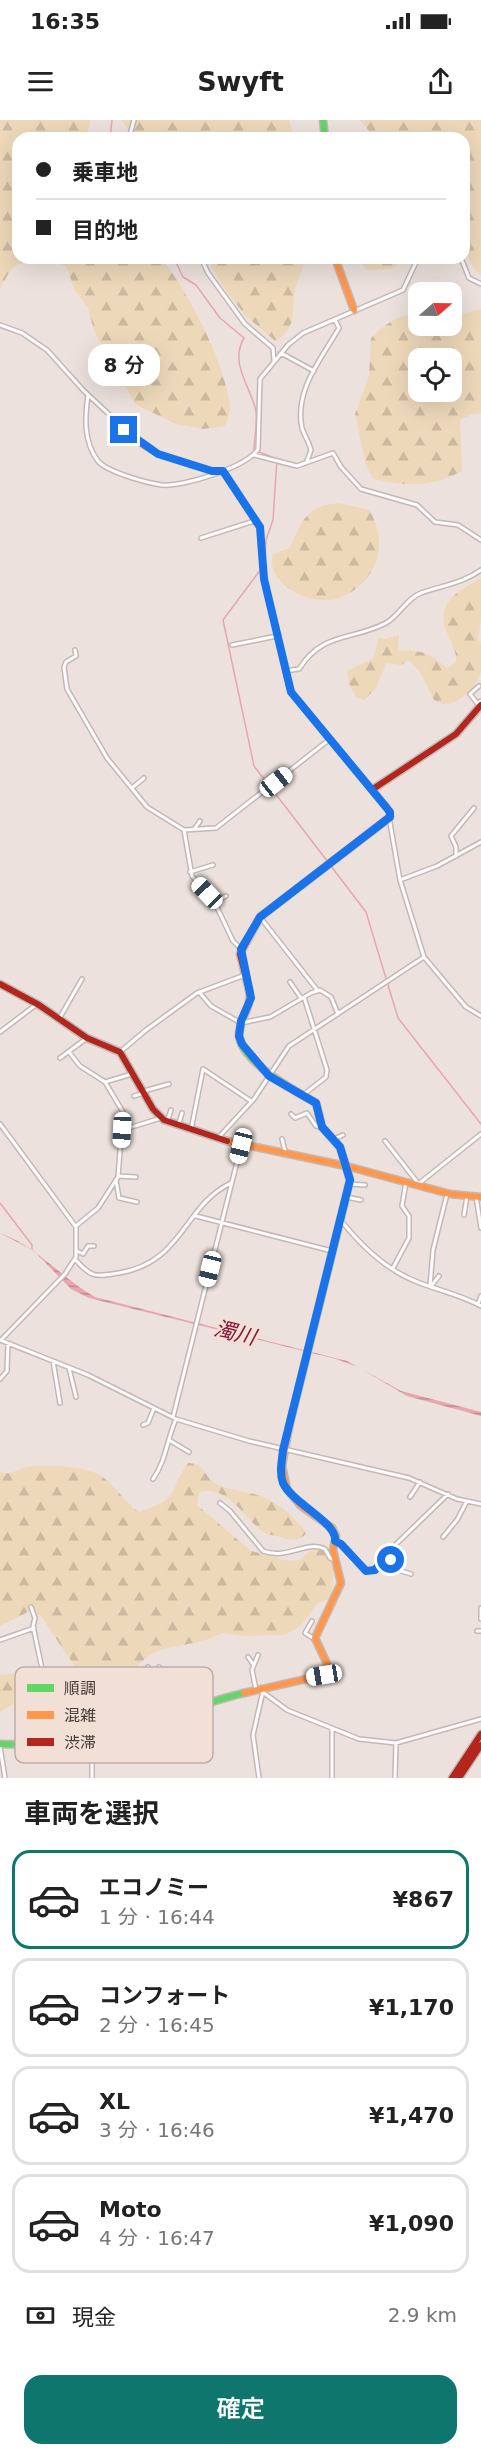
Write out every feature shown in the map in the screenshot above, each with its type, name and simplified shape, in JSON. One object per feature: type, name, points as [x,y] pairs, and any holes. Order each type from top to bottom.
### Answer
[{"type":"main road","points":[[337,264],[354,310]]},
{"type":"main road","points":[[373,789],[456,735],[481,705]]},
{"type":"main road","points":[[213,1700],[328,1673],[330,1666],[316,1640],[320,1624],[341,1583],[333,1550],[335,1541],[332,1528],[294,1498],[284,1485],[281,1476],[283,1450],[349,1184],[346,1166],[334,1139],[322,1127],[317,1105],[269,1076],[242,1044],[241,1023],[251,1003],[241,949],[260,917],[390,817]]},
{"type":"main road","points":[[0,984],[37,1004],[87,1038],[120,1052],[164,1120],[241,1146],[346,1166],[447,1193],[478,1196]]},
{"type":"main road","points":[[452,1778],[481,1734]]},
{"type":"main road","points":[[0,1745],[15,1745]]},
{"type":"main road","points":[[459,1778],[481,1745]]},
{"type":"street","points":[[204,264],[245,324],[273,348],[274,361]]},
{"type":"street","points":[[254,455],[260,439],[260,379],[274,361],[298,336],[403,290],[415,264]]},
{"type":"street","points":[[463,264],[469,278],[481,284]]},
{"type":"street","points":[[306,463],[311,450],[302,428],[303,397],[314,371],[339,328],[335,320]]},
{"type":"street","points":[[0,325],[22,333],[47,350],[88,395],[143,446],[158,454],[217,472]]},
{"type":"street","points":[[281,353],[314,371]]},
{"type":"street","points":[[88,395],[84,427],[99,463],[132,478],[162,485],[223,471],[254,455],[297,466],[333,453],[340,467],[361,489],[420,506],[435,522],[458,525],[481,540]]},
{"type":"street","points":[[223,471],[257,520],[262,533],[264,579],[285,671],[294,696],[387,806],[400,880],[424,957],[466,1008],[481,1016]]},
{"type":"street","points":[[201,538],[257,520]]},
{"type":"street","points":[[285,671],[298,669],[307,656],[322,645],[385,624],[417,594],[452,586],[481,570]]},
{"type":"street","points":[[232,645],[277,636]]},
{"type":"street","points":[[75,650],[76,656],[66,662],[64,667],[70,698],[95,734],[112,766],[147,807],[184,831],[195,828],[216,828],[221,825],[330,739]]},
{"type":"street","points":[[479,686],[470,694],[477,703],[481,700]]},
{"type":"street","points":[[132,788],[144,778]]},
{"type":"street","points":[[456,856],[456,847],[451,836],[474,808]]},
{"type":"street","points":[[195,828],[200,821]]},
{"type":"street","points":[[184,831],[190,872],[215,902],[233,941],[241,949]]},
{"type":"street","points":[[400,880],[456,856],[481,842]]},
{"type":"street","points":[[190,872],[213,865]]},
{"type":"street","points":[[215,902],[226,896]]},
{"type":"street","points":[[260,917],[318,991],[331,997],[338,1014]]},
{"type":"street","points":[[217,1139],[225,1127],[251,1101],[289,1046],[424,957]]},
{"type":"street","points":[[120,1052],[199,992],[245,975]]},
{"type":"street","points":[[59,1019],[82,979]]},
{"type":"street","points":[[290,982],[303,998],[327,1074],[303,1095]]},
{"type":"street","points":[[199,992],[211,1006],[241,1023],[270,1017],[318,991]]},
{"type":"street","points":[[0,1032],[37,1004]]},
{"type":"street","points":[[60,1058],[87,1038]]},
{"type":"street","points":[[69,1052],[80,1066],[105,1082],[122,1108],[117,1178],[119,1198],[137,1202]]},
{"type":"street","points":[[190,1130],[203,1069],[251,1101]]},
{"type":"street","points":[[105,1082],[134,1073]]},
{"type":"street","points":[[134,1096],[169,1084]]},
{"type":"street","points":[[122,1130],[164,1120],[171,1110]]},
{"type":"street","points":[[178,1126],[182,1113]]},
{"type":"street","points":[[291,1114],[295,1118],[307,1113],[316,1126],[322,1127]]},
{"type":"street","points":[[0,1124],[76,1226],[77,1251],[75,1259],[65,1274],[0,1340],[69,1368],[174,1418],[283,1450],[420,1482],[467,1501],[481,1504]]},
{"type":"street","points":[[385,1141],[417,1184],[481,1134]]},
{"type":"street","points":[[334,1139],[343,1135]]},
{"type":"street","points":[[282,1139],[286,1155]]},
{"type":"street","points":[[153,1479],[163,1464],[163,1454],[169,1440],[241,1146]]},
{"type":"street","points":[[117,1178],[136,1176]]},
{"type":"street","points":[[76,1226],[98,1208],[117,1178]]},
{"type":"street","points":[[393,1268],[409,1238],[409,1216],[402,1206],[406,1182]]},
{"type":"street","points":[[75,1259],[92,1275],[137,1270],[163,1256],[219,1189],[231,1183]]},
{"type":"street","points":[[349,1184],[365,1185]]},
{"type":"street","points":[[431,1286],[434,1250],[447,1193]]},
{"type":"street","points":[[464,1215],[467,1196]]},
{"type":"street","points":[[478,1196],[481,1228]]},
{"type":"street","points":[[346,1197],[362,1200]]},
{"type":"street","points":[[196,1216],[332,1251]]},
{"type":"street","points":[[340,1219],[359,1244],[418,1282],[456,1293],[479,1305],[481,1296]]},
{"type":"street","points":[[77,1251],[84,1254],[88,1246],[94,1246]]},
{"type":"street","points":[[431,1286],[439,1276]]},
{"type":"street","points":[[0,1379],[7,1371],[8,1343]]},
{"type":"street","points":[[53,1361],[60,1403]]},
{"type":"street","points":[[69,1368],[76,1397]]},
{"type":"street","points":[[143,1425],[148,1423],[154,1408]]},
{"type":"street","points":[[169,1440],[189,1452]]},
{"type":"street","points":[[410,1497],[420,1482]]},
{"type":"street","points":[[335,1541],[371,1572],[379,1567],[387,1554],[448,1494]]},
{"type":"street","points":[[443,1537],[458,1520],[467,1501]]},
{"type":"street","points":[[220,1503],[263,1551],[283,1555],[301,1548],[320,1547],[324,1548],[330,1558],[335,1560]]},
{"type":"street","points":[[387,1554],[398,1570],[411,1574]]},
{"type":"street","points":[[31,1607],[35,1618],[34,1628],[42,1667]]},
{"type":"street","points":[[481,1608],[481,1619]]},
{"type":"street","points":[[312,1621],[305,1633],[316,1640]]},
{"type":"street","points":[[0,1640],[34,1628]]},
{"type":"street","points":[[253,1664],[258,1655]]},
{"type":"street","points":[[248,1657],[253,1664],[259,1690],[253,1735],[259,1778]]},
{"type":"street","points":[[259,1690],[287,1710],[354,1738],[396,1743],[481,1719]]},
{"type":"street","points":[[332,1729],[332,1778]]},
{"type":"street","points":[[395,1778],[396,1743]]},
{"type":"street","points":[[0,1745],[5,1778]]},
{"type":"green space","points":[[0,120],[91,120],[88,132],[12,132],[12,264],[19,264],[11,270],[0,289]]},
{"type":"green space","points":[[122,120],[289,120],[292,132],[129,132]]},
{"type":"green space","points":[[360,120],[481,120],[481,275],[470,259],[470,132],[370,132]]},
{"type":"green space","points":[[60,264],[165,264],[194,309],[222,372],[230,408],[225,426],[203,429],[176,424],[135,404],[94,331],[88,308],[75,290],[66,266]]},
{"type":"green space","points":[[210,264],[304,264],[294,295],[290,327],[275,341],[245,315],[224,288]]},
{"type":"green space","points":[[362,264],[398,264],[392,269],[367,270]]},
{"type":"green space","points":[[481,309],[481,413],[460,420],[462,471],[428,483],[407,484],[373,479],[366,465],[355,414],[369,376],[371,338],[387,324],[408,315],[408,336],[462,336],[462,314]]},
{"type":"green space","points":[[339,503],[369,510],[379,536],[376,561],[371,573],[352,592],[329,600],[305,597],[283,584],[276,575],[272,565],[273,554],[290,548],[302,522],[312,511],[319,507]]},
{"type":"green space","points":[[481,578],[481,620],[478,640],[481,643],[481,672],[469,692],[456,702],[449,704],[434,700],[420,672],[409,660],[401,665],[386,663],[376,688],[364,700],[356,697],[349,684],[347,671],[374,658],[378,638],[384,639],[399,635],[398,651],[424,653],[435,658],[447,668],[456,662],[454,648],[445,627],[445,610],[453,596]]},
{"type":"green space","points":[[188,1463],[198,1465],[216,1484],[261,1496],[287,1512],[306,1534],[299,1539],[292,1540],[263,1532],[235,1504],[219,1493],[199,1492],[197,1505],[251,1551],[289,1561],[300,1560],[310,1551],[322,1550],[330,1560],[333,1572],[330,1598],[317,1604],[300,1627],[284,1635],[246,1636],[223,1633],[203,1641],[163,1649],[148,1656],[137,1667],[74,1667],[41,1616],[30,1611],[0,1626],[0,1472],[7,1473],[27,1467],[43,1466],[69,1467],[93,1472],[112,1485],[139,1512],[162,1503],[168,1498]]},
{"type":"green space","points":[[15,1673],[15,1702],[0,1712],[0,1675]]},
{"type":"water","name":"濁川","points":[[36,1253],[95,1297],[347,1361],[357,1367],[336,1359],[89,1298],[71,1289]]},
{"type":"water","points":[[361,1369],[401,1391],[481,1412],[481,1416],[407,1396]]},
{"type":"waterway","points":[[111,132],[112,120]]},
{"type":"waterway","points":[[177,264],[183,277],[196,285],[220,318],[244,338],[240,347],[239,364],[256,412],[254,450],[277,459],[273,520],[266,540],[264,565]]},
{"type":"waterway","points":[[261,569],[223,620],[254,766],[328,862]]},
{"type":"waterway","points":[[331,866],[366,912],[398,1018],[481,1124]]},
{"type":"waterway","points":[[0,1203],[32,1245],[32,1249]]},
{"type":"traffic: fast","points":[[323,120],[324,132]]},
{"type":"traffic: fast","points":[[249,990],[248,1006],[239,1034],[241,1044],[258,1065],[316,1103],[322,1127],[340,1147],[350,1180],[289,1427]]},
{"type":"traffic: fast","points":[[213,1702],[244,1693]]},
{"type":"traffic: fast","points":[[0,1744],[15,1745]]},
{"type":"traffic: slow","points":[[337,264],[354,310]]},
{"type":"traffic: slow","points":[[227,1141],[346,1166],[450,1194],[481,1197]]},
{"type":"traffic: slow","points":[[244,1693],[324,1675],[330,1670],[315,1638],[341,1583],[333,1550],[336,1536],[332,1528],[300,1505],[287,1489],[282,1466],[289,1427]]},
{"type":"traffic: jam","points":[[373,789],[456,734],[481,705]]},
{"type":"traffic: jam","points":[[249,990],[240,954],[260,917],[390,817]]},
{"type":"traffic: jam","points":[[0,984],[39,1005],[87,1038],[120,1052],[153,1109],[164,1120],[227,1141]]},
{"type":"traffic: jam","points":[[452,1778],[481,1734]]},
{"type":"traffic: jam","points":[[459,1778],[481,1745]]},
{"type":"route","points":[[124,430],[143,446],[158,454],[212,471],[223,471],[255,516],[262,533],[264,579],[291,692],[380,797],[390,812],[390,817],[257,921],[240,954],[251,1003],[243,1014],[239,1036],[243,1047],[269,1076],[316,1103],[320,1113],[320,1123],[340,1147],[350,1180],[283,1450],[282,1481],[294,1498],[332,1528],[336,1536],[335,1541],[341,1544],[366,1571],[371,1572],[379,1567],[387,1554],[391,1560]]}]
